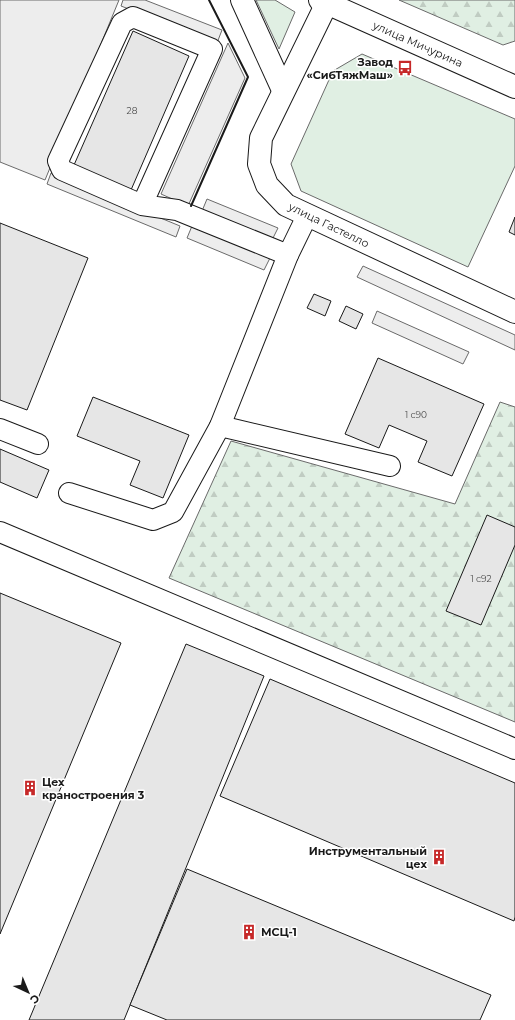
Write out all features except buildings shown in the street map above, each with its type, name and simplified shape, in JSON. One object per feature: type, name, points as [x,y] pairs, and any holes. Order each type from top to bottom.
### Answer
[{"type":"main road","points":[[242,0],[283,90]]},
{"type":"main road","name":"улица Гастелло","points":[[325,1],[261,138],[259,164],[267,186],[286,205],[307,216],[515,312]]},
{"type":"main road","name":"улица Мичурина","points":[[325,1],[515,87]]},
{"type":"lane","points":[[142,204],[212,50],[133,17],[122,23],[58,161],[62,170],[142,204],[177,210],[288,255]]},
{"type":"lane","points":[[69,493],[153,520],[173,512],[220,426],[288,255],[307,216]]},
{"type":"lane","points":[[220,426],[390,466]]},
{"type":"lane","points":[[0,429],[38,444]]},
{"type":"lane","points":[[0,532],[515,749]]},
{"type":"green space","points":[[256,0],[275,0],[295,12],[279,49]]},
{"type":"green space","points":[[399,0],[515,0],[515,41],[503,45]]},
{"type":"green space","points":[[362,54],[515,119],[515,166],[468,267],[301,191],[291,164],[333,71]]},
{"type":"green space","points":[[500,402],[515,407],[515,722],[169,578],[231,441],[455,504]]},
{"type":"shaded area","points":[[0,0],[119,0],[45,180],[0,162]]},
{"type":"shaded area","points":[[123,0],[145,0],[222,30],[217,43],[121,6]]},
{"type":"shaded area","points":[[228,43],[245,78],[188,206],[161,194]]},
{"type":"shaded area","points":[[51,173],[180,226],[176,237],[47,184]]},
{"type":"shaded area","points":[[207,199],[278,228],[272,240],[202,211]]},
{"type":"shaded area","points":[[192,226],[270,258],[264,270],[187,238]]},
{"type":"shaded area","points":[[363,266],[515,335],[515,350],[357,277]]},
{"type":"shaded area","points":[[377,311],[469,352],[463,364],[372,323]]},
{"type":"wall","points":[[191,206],[248,77],[209,0]]},
{"type":"place","name":"Завод «СибТяжМаш»","points":[[405,68]]},
{"type":"place","name":"Цех краностроения 3","points":[[30,788]]},
{"type":"place","name":"Инструментальный цех","points":[[439,857]]},
{"type":"place","name":"МСЦ-1","points":[[249,932]]}]
